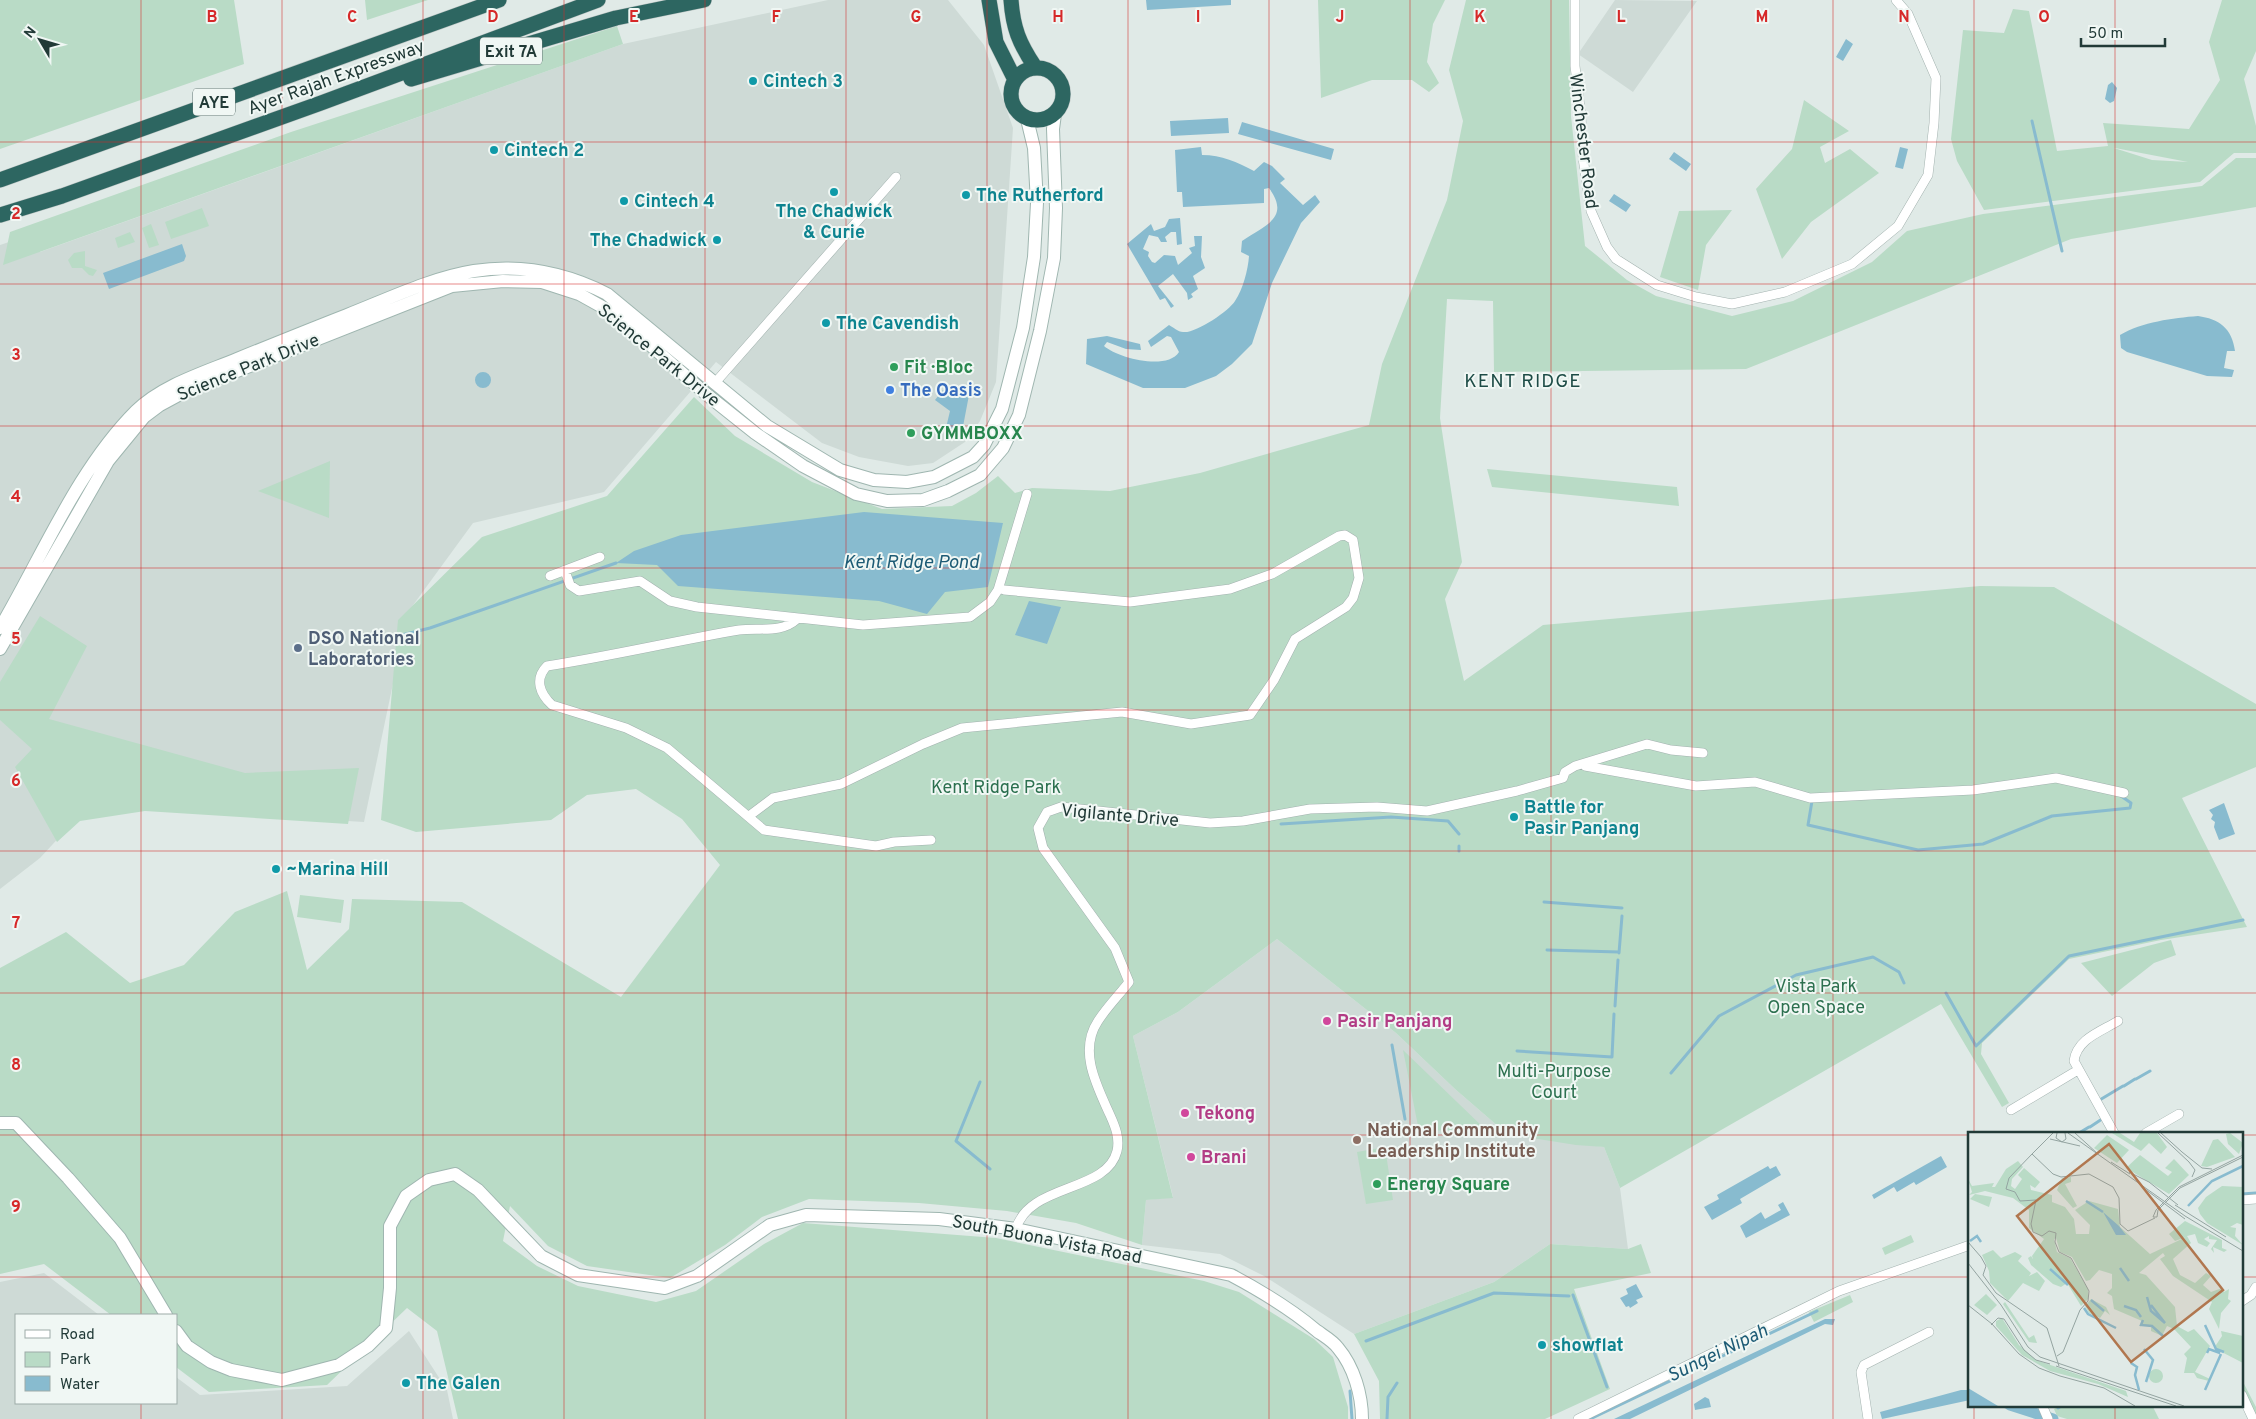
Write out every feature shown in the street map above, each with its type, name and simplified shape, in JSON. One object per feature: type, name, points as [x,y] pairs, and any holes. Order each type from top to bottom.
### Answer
[{"type":"highway","points":[[412,30],[467,0]]},
{"type":"highway","name":"Ayer Rajah Expressway","points":[[0,179],[499,0]]},
{"type":"highway","name":"Ayer Rajah Expressway","points":[[0,215],[62,196],[321,104],[598,0]]},
{"type":"highway","name":"Exit 7A","points":[[321,104],[475,62],[616,18],[704,0]]},
{"type":"highway","points":[[978,0],[990,7],[996,42],[1014,78]]},
{"type":"highway","points":[[1011,0],[1012,23],[1034,67]]},
{"type":"highway","points":[[1034,67],[1052,73],[1062,86],[1062,102],[1055,114],[1046,120],[1027,119],[1019,113],[1013,104],[1011,88],[1014,78],[1024,69],[1034,67]]},
{"type":"main road","name":"Science Park Drive","points":[[0,649],[125,430],[160,405],[184,392],[452,286],[503,281],[542,282],[579,294],[615,314],[706,394],[755,433],[803,466],[856,494],[887,501],[923,500],[948,491],[980,474],[1003,448],[1019,415],[1040,331],[1054,258],[1056,208],[1053,129],[1055,114]]},
{"type":"main road","name":"Science Park Drive","points":[[0,628],[66,509],[99,456],[154,397],[179,383],[357,311],[450,276],[476,271],[546,271],[586,283],[607,294],[767,426],[840,470],[874,480],[907,482],[934,477],[973,457],[984,445],[1002,409],[1023,328],[1034,258],[1037,203],[1034,148],[1027,119]]},
{"type":"main road","points":[[0,1123],[16,1123],[75,1185],[120,1238],[165,1314]]},
{"type":"main road","name":"South Buona Vista Road","points":[[178,1334],[187,1346],[204,1358],[231,1370],[259,1377],[282,1380],[339,1365],[368,1346],[386,1328],[390,1288],[390,1226],[406,1196],[429,1180],[455,1174],[478,1190],[541,1256],[578,1275],[665,1288],[697,1276],[770,1225],[806,1215],[938,1219],[1016,1229],[1231,1275],[1257,1289],[1303,1319],[1338,1347],[1353,1372],[1362,1404],[1362,1419]]},
{"type":"street","name":"Winchester Road","points":[[1575,0],[1575,66],[1581,116],[1583,158],[1592,211],[1606,248],[1616,259],[1657,286],[1696,297],[1732,304],[1786,292],[1852,264],[1898,226],[1928,175],[1934,122],[1936,78],[1908,14],[1896,0]]},
{"type":"street","points":[[714,384],[896,177]]},
{"type":"street","points":[[567,577],[579,591],[640,581],[670,601],[697,607],[797,619],[863,625],[962,619],[981,610],[998,590],[1027,494]]},
{"type":"street","points":[[749,816],[773,798],[841,784],[923,744],[962,728],[1122,712],[1191,724],[1250,716],[1274,680],[1295,639],[1346,607],[1356,593],[1359,578],[1353,540],[1345,535],[1339,536],[1272,574],[1230,589],[1130,602],[1004,590]]},
{"type":"street","points":[[550,576],[567,577],[600,557]]},
{"type":"street","points":[[797,619],[784,628],[749,629],[547,666],[539,680],[542,693],[552,705],[626,728],[667,748],[764,830],[805,837],[834,838],[876,846],[894,842],[931,840]]},
{"type":"street","points":[[1582,766],[1646,744],[1671,750],[1703,753]]},
{"type":"street","name":"Vigilante Drive","points":[[1016,1229],[1020,1218],[1030,1207],[1104,1170],[1117,1152],[1118,1139],[1093,1077],[1089,1059],[1090,1043],[1097,1022],[1129,982],[1115,948],[1043,848],[1038,828],[1047,812],[1061,807],[1210,823],[1243,820],[1310,809],[1377,807],[1427,811],[1563,778],[1565,772],[1575,766],[1582,766]]},
{"type":"street","points":[[1582,766],[1696,786],[1756,782],[1810,798],[1973,790],[2056,778],[2124,793]]},
{"type":"street","points":[[2113,1132],[2074,1061],[2076,1050],[2083,1042],[2118,1021]]},
{"type":"street","points":[[2011,1110],[2078,1070]]},
{"type":"street","points":[[2148,1132],[2179,1114]]},
{"type":"street","points":[[1578,1419],[1839,1291],[1968,1248]]},
{"type":"street","points":[[2244,1300],[2251,1295],[2256,1287]]},
{"type":"street","points":[[1868,1419],[1861,1372],[1864,1365],[1929,1332]]},
{"type":"street","points":[[2244,1399],[2253,1419]]},
{"type":"street","points":[[2043,1407],[2048,1419]]},
{"type":"shaded area","points":[[828,0],[948,0],[984,45],[1013,128],[996,382],[980,421],[965,442],[933,463],[908,466],[859,457],[822,443],[716,362],[604,492],[473,523],[408,612],[364,822],[118,807],[77,818],[40,858],[0,889],[0,245],[33,234],[40,252],[623,44]]},
{"type":"shaded area","points":[[1615,0],[1697,1],[1633,92],[1578,54]]},
{"type":"shaded area","name":"National Community Leadership Institute","points":[[1277,939],[1396,1033],[1455,1089],[1507,1134],[1604,1147],[1620,1188],[1628,1249],[1550,1244],[1494,1282],[1354,1334],[1264,1276],[1220,1254],[1142,1245],[1146,1200],[1173,1197],[1133,1036],[1178,1012]]},
{"type":"shaded area","points":[[44,1273],[98,1314],[15,1314],[15,1404],[178,1404],[178,1378],[200,1395],[347,1386],[409,1331],[447,1390],[453,1419],[0,1419],[0,1282]]},
{"type":"green space","points":[[0,0],[234,0],[244,64],[0,149]]},
{"type":"green space","points":[[365,0],[428,0],[367,20]]},
{"type":"green space","points":[[1318,0],[1445,0],[1433,24],[1427,62],[1439,83],[1429,92],[1412,80],[1372,80],[1321,98]]},
{"type":"green space","name":"Kent Ridge Park","points":[[1466,0],[1569,0],[1571,116],[1585,246],[1627,280],[1656,296],[1732,316],[1793,301],[1872,262],[1907,231],[1983,214],[2202,186],[2236,158],[2256,158],[2256,207],[2071,239],[1746,369],[1494,372],[1493,301],[1447,299],[1440,418],[1462,562],[1445,599],[1464,681],[1543,625],[1980,586],[2054,587],[2256,704],[2256,767],[2182,798],[2247,927],[2161,940],[2069,959],[1982,1043],[1981,1054],[2009,1103],[2002,1107],[1941,1004],[1620,1188],[1604,1147],[1576,1145],[1507,1134],[1455,1089],[1396,1033],[1277,939],[1178,1012],[1133,1036],[1173,1198],[1146,1200],[1142,1245],[1076,1223],[1007,1211],[919,1203],[809,1199],[762,1217],[725,1245],[670,1278],[587,1266],[548,1246],[510,1206],[503,1241],[537,1266],[578,1286],[656,1302],[696,1291],[764,1244],[803,1223],[996,1238],[1204,1281],[1239,1292],[1314,1339],[1333,1357],[1348,1407],[1348,1419],[458,1419],[437,1331],[407,1308],[327,1385],[209,1392],[178,1369],[178,1314],[110,1314],[44,1264],[0,1274],[0,968],[66,932],[130,983],[184,965],[235,912],[287,891],[307,970],[349,929],[352,899],[462,902],[621,997],[720,865],[682,819],[636,789],[587,795],[551,820],[416,832],[381,820],[398,620],[482,537],[607,496],[694,397],[735,436],[812,482],[882,509],[952,506],[976,493],[998,476],[1015,493],[1032,488],[1110,491],[1200,473],[1369,425],[1382,364],[1447,200],[1463,121],[1449,70]]},
{"type":"green space","points":[[2222,0],[2256,0],[2256,51],[2244,79],[2256,126],[2256,153],[2234,153],[2200,182],[1984,210],[1957,161],[1951,139],[1963,30],[2004,33],[2013,9],[2029,11],[2057,151],[2108,146],[2103,123],[2189,129],[2220,80],[2209,42]],"holes":[[[2114,148],[2188,162],[2152,160]]]},
{"type":"green space","points":[[617,26],[623,44],[3,265],[10,232],[291,132]]},
{"type":"green space","points":[[1804,100],[1849,131],[1820,147],[1825,163],[1850,149],[1879,173],[1811,222],[1782,259],[1756,189],[1792,149]]},
{"type":"green space","points":[[202,208],[209,226],[171,239],[165,222]]},
{"type":"green space","points":[[1732,210],[1706,245],[1698,290],[1660,277],[1679,211]]},
{"type":"green space","points":[[151,224],[159,245],[149,248],[142,228]]},
{"type":"green space","points":[[130,232],[135,242],[118,248],[115,238]]},
{"type":"green space","points":[[85,251],[85,266],[97,270],[93,276],[89,275],[82,268],[72,268],[68,260],[74,253]]},
{"type":"green space","points":[[330,461],[329,518],[258,491]]},
{"type":"green space","points":[[1487,469],[1677,487],[1679,506],[1492,487]]},
{"type":"green space","points":[[40,616],[87,646],[49,719],[245,773],[359,768],[348,824],[145,811],[80,821],[57,842],[15,767],[32,749],[0,720],[0,682]]},
{"type":"green space","points":[[300,895],[344,900],[341,923],[297,917]]},
{"type":"green space","points":[[2171,940],[2176,955],[2154,963],[2112,996],[2081,963]]},
{"type":"green space","points":[[1403,1050],[1485,1129],[1419,1131]]},
{"type":"green space","name":"Energy Square","points":[[1385,1147],[1393,1200],[1366,1204],[1357,1152]]},
{"type":"green space","points":[[1911,1235],[1914,1242],[1885,1255],[1882,1248]]},
{"type":"green space","points":[[1550,1244],[1628,1249],[1641,1244],[1651,1273],[1574,1289],[1610,1389],[1545,1419],[1380,1419],[1379,1381],[1354,1334],[1494,1282]]},
{"type":"green space","points":[[1850,1295],[1853,1302],[1814,1322],[1809,1312]]},
{"type":"green space","points":[[2244,1384],[2256,1407],[2256,1416],[2244,1391]]},
{"type":"green space","points":[[2059,1406],[2152,1406],[2159,1419],[2067,1419],[2057,1416],[2054,1409]]},
{"type":"water","points":[[1146,0],[1231,0],[1231,5],[1147,10]]},
{"type":"water","points":[[1846,39],[1853,44],[1843,61],[1836,57]]},
{"type":"water","points":[[2112,82],[2117,88],[2114,101],[2110,103],[2105,99],[2108,85]]},
{"type":"water","points":[[1228,118],[1229,133],[1171,136],[1170,121]]},
{"type":"water","points":[[1242,122],[1334,149],[1331,160],[1238,134]]},
{"type":"water","points":[[1201,147],[1202,155],[1216,156],[1229,160],[1254,171],[1264,162],[1272,166],[1285,179],[1280,183],[1303,205],[1315,195],[1320,202],[1301,223],[1272,283],[1252,344],[1232,364],[1216,376],[1185,388],[1143,388],[1086,364],[1087,339],[1107,336],[1140,344],[1141,350],[1126,349],[1107,342],[1104,346],[1120,355],[1142,361],[1154,362],[1173,358],[1179,352],[1171,337],[1167,336],[1151,347],[1148,341],[1169,325],[1181,332],[1195,329],[1211,321],[1232,305],[1240,291],[1248,267],[1249,256],[1241,252],[1242,241],[1266,225],[1276,214],[1275,198],[1269,188],[1264,189],[1264,203],[1183,207],[1182,192],[1177,192],[1175,150]]},
{"type":"water","points":[[1900,147],[1908,149],[1903,169],[1895,167]]},
{"type":"water","points":[[1674,152],[1691,164],[1686,171],[1669,159]]},
{"type":"water","points":[[1614,194],[1631,205],[1626,212],[1609,201]]},
{"type":"water","points":[[1180,218],[1182,244],[1177,245],[1176,232],[1171,232],[1165,237],[1167,242],[1161,242],[1158,237],[1149,235],[1143,249],[1149,252],[1148,256],[1152,262],[1155,263],[1164,255],[1175,256],[1178,265],[1192,253],[1189,248],[1195,246],[1194,236],[1202,236],[1201,257],[1205,268],[1193,276],[1198,289],[1191,294],[1193,297],[1188,300],[1187,293],[1173,274],[1158,286],[1174,306],[1171,308],[1165,298],[1160,300],[1127,244],[1151,224],[1154,231],[1165,227],[1169,219]]},
{"type":"water","points":[[182,244],[186,256],[184,261],[109,289],[103,273]]},
{"type":"water","points":[[2198,316],[2218,322],[2231,336],[2235,351],[2227,351],[2224,368],[2234,370],[2232,377],[2207,376],[2127,352],[2121,348],[2120,335],[2138,327],[2158,321]]},
{"type":"water","points":[[483,372],[489,374],[491,380],[489,386],[483,388],[477,386],[475,380],[477,374]]},
{"type":"water","points":[[943,390],[969,395],[961,437],[945,432],[950,411],[935,400]]},
{"type":"water","name":"Kent Ridge Pond","points":[[864,512],[1003,523],[988,587],[945,592],[927,614],[879,601],[678,586],[657,565],[616,563],[634,551],[681,535]]},
{"type":"water","points":[[1029,601],[1061,607],[1047,644],[1015,635]]},
{"type":"water","points":[[2224,803],[2235,834],[2219,840],[2214,827],[2215,822],[2211,819],[2213,815],[2209,810]]},
{"type":"water","points":[[1941,1156],[1947,1167],[1916,1185],[1914,1182],[1897,1192],[1894,1187],[1874,1199],[1872,1195]]},
{"type":"water","points":[[1768,1166],[1770,1169],[1776,1166],[1781,1175],[1740,1199],[1742,1203],[1712,1220],[1704,1207],[1719,1199],[1717,1195]]},
{"type":"water","points":[[1783,1202],[1790,1215],[1746,1238],[1740,1226],[1761,1212],[1765,1219],[1781,1210],[1778,1205]]},
{"type":"water","points":[[1636,1284],[1643,1297],[1636,1300],[1638,1303],[1630,1308],[1629,1306],[1626,1307],[1620,1298],[1628,1294],[1626,1289]]},
{"type":"water","points":[[1825,1319],[1835,1319],[1833,1325],[1825,1324],[1630,1419],[1614,1419]]},
{"type":"water","points":[[1961,1390],[1968,1390],[1968,1400],[1882,1419],[1880,1412]]},
{"type":"water","points":[[1705,1397],[1709,1399],[1711,1407],[1695,1410],[1694,1404]]},
{"type":"water","points":[[1998,1406],[2022,1406],[2034,1410],[2038,1419]]},
{"type":"waterway","points":[[2032,121],[2062,251]]},
{"type":"waterway","points":[[378,641],[430,628],[616,563]]},
{"type":"waterway","points":[[1809,800],[1812,801],[1808,825],[1918,850],[1983,844],[2052,816],[2130,808],[2131,803],[2121,796]]},
{"type":"waterway","points":[[1281,824],[1391,817],[1448,821],[1459,834]]},
{"type":"waterway","points":[[1459,846],[1459,851]]},
{"type":"waterway","points":[[1544,902],[1622,908]]},
{"type":"waterway","points":[[1619,953],[1622,916]]},
{"type":"waterway","points":[[1946,993],[1976,1046],[2069,956],[2243,920]]},
{"type":"waterway","points":[[1547,950],[1619,952]]},
{"type":"waterway","points":[[1671,1073],[1719,1016],[1796,975],[1873,957],[1899,972],[1904,983]]},
{"type":"waterway","points":[[1615,1006],[1618,960]]},
{"type":"waterway","points":[[1517,1051],[1612,1057],[1614,1014]]},
{"type":"waterway","points":[[1392,1045],[1405,1119]]},
{"type":"waterway","points":[[2136,1079],[2150,1071]]},
{"type":"waterway","points":[[2124,1086],[2135,1079]]},
{"type":"waterway","points":[[980,1082],[956,1141],[990,1169]]},
{"type":"waterway","points":[[2098,1101],[2123,1086]]},
{"type":"waterway","points":[[2090,1127],[2102,1119]]},
{"type":"waterway","points":[[2081,1132],[2089,1127]]},
{"type":"waterway","points":[[2244,1194],[2256,1193]]},
{"type":"waterway","points":[[1366,1341],[1494,1293],[1569,1296]]},
{"type":"waterway","points":[[1573,1295],[1607,1387]]},
{"type":"waterway","points":[[1590,1419],[1817,1311]]},
{"type":"waterway","points":[[1387,1419],[1388,1397],[1397,1383]]},
{"type":"waterway","points":[[1350,1391],[1352,1419]]},
{"type":"waterway","name":"Sungei Nipah","points":[[2013,1406],[2053,1419]]},
{"type":"place","name":"Cintech 3","points":[[753,81]]},
{"type":"place","name":"Cintech 2","points":[[494,150]]},
{"type":"place","name":"The Chadwick & Curie","points":[[834,192]]},
{"type":"place","name":"The Rutherford","points":[[966,195]]},
{"type":"place","name":"Cintech 4","points":[[624,201]]},
{"type":"place","name":"The Chadwick","points":[[717,240]]},
{"type":"place","name":"The Cavendish","points":[[826,323]]},
{"type":"place","name":"Fit · Bloc","points":[[894,367]]},
{"type":"place","name":"The Oasis","points":[[890,390]]},
{"type":"place","name":"GYMMBOXX","points":[[911,433]]},
{"type":"place","name":"DSO National Laboratories","points":[[298,648]]},
{"type":"place","name":"Battle for Pasir Panjang","points":[[1514,817]]},
{"type":"place","name":"~Marina Hill","points":[[276,869]]},
{"type":"place","name":"Pasir Panjang","points":[[1327,1021]]},
{"type":"place","name":"Tekong","points":[[1185,1113]]},
{"type":"place","name":"National Community Leadership Institute","points":[[1357,1140]]},
{"type":"place","name":"Brani","points":[[1191,1157]]},
{"type":"place","name":"Energy Square","points":[[1377,1184]]},
{"type":"place","name":"showflat","points":[[1542,1345]]},
{"type":"place","name":"The Galen","points":[[406,1383]]},
{"type":"district","name":"KENT RIDGE","points":[[1523,380]]},
{"type":"park label","name":"Vista Park Open Space","points":[[1816,996]]},
{"type":"park label","name":"Multi-Purpose Court","points":[[1554,1081]]}]
